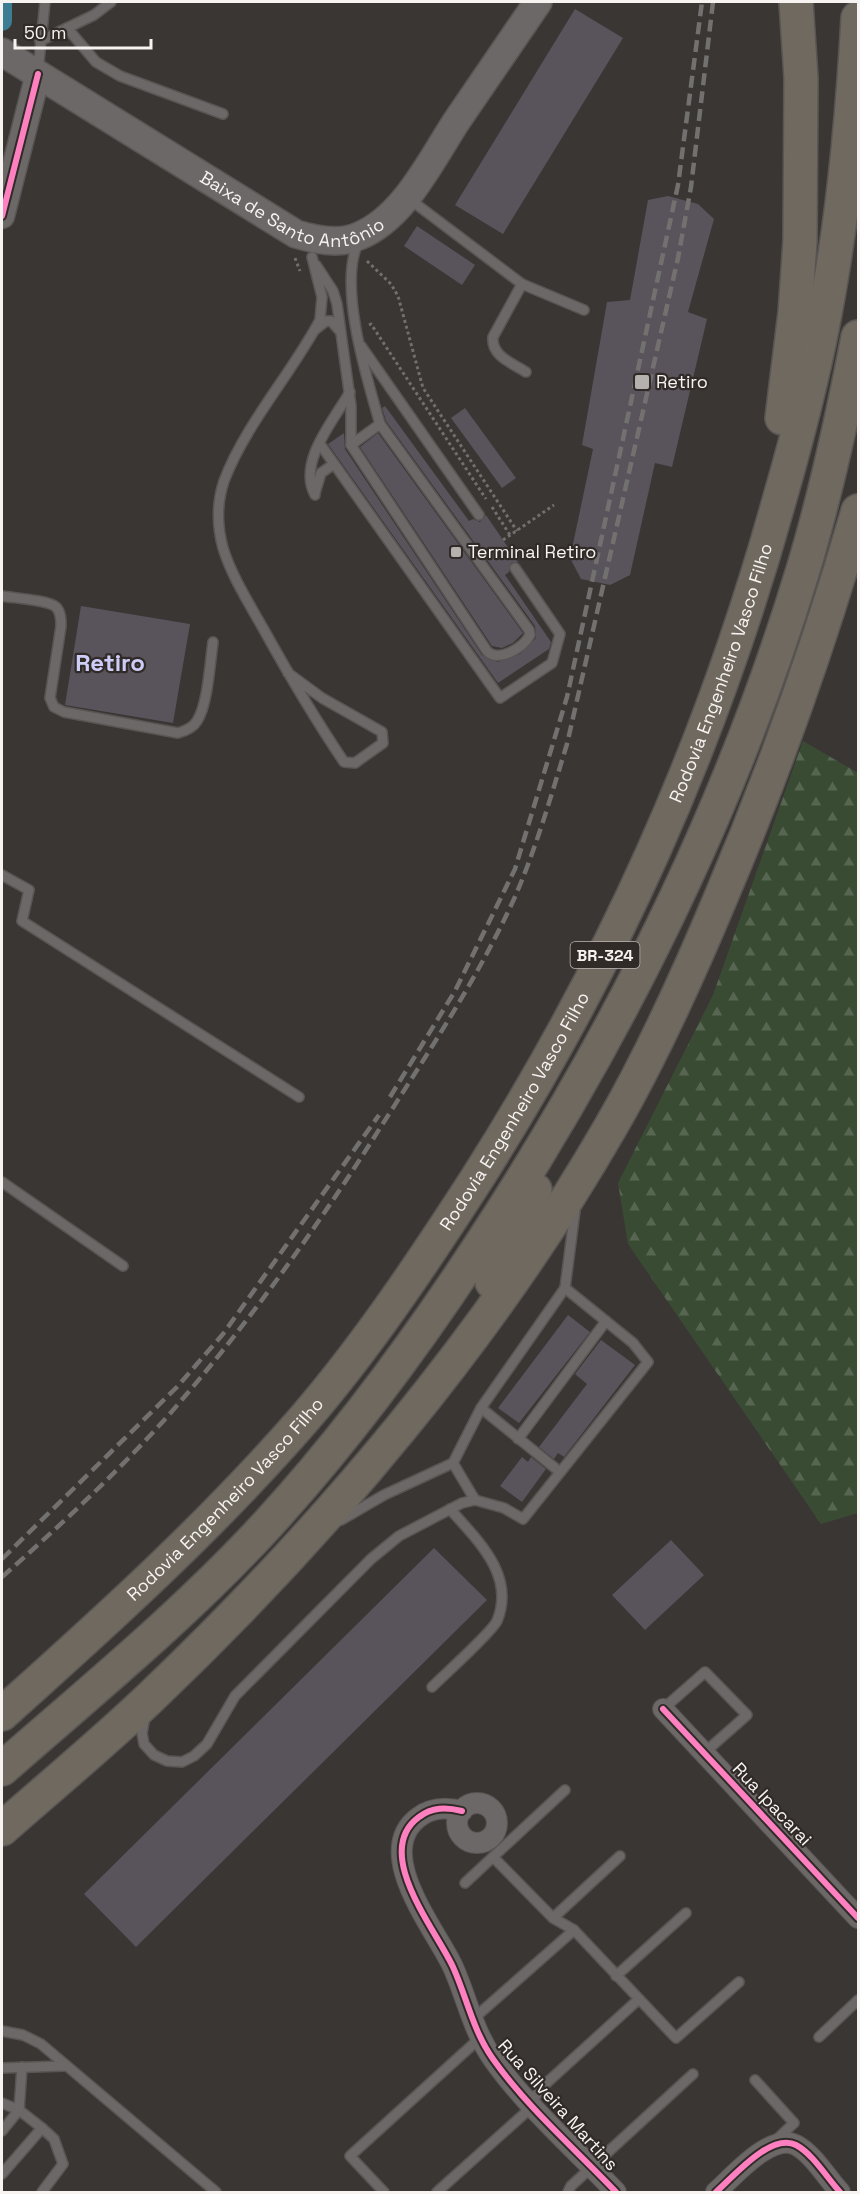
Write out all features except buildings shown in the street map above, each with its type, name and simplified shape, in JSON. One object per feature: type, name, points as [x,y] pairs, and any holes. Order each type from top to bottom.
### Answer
[{"type":"highway","points":[[764,556],[795,313],[800,241],[801,78],[796,2]]},
{"type":"highway","name":"Rodovia Engenheiro Vasco Filho","points":[[2,1714],[171,1560],[306,1417],[356,1354],[449,1222],[533,1087],[580,1004],[658,848],[723,683],[764,556],[799,432],[829,292],[853,105],[858,18]]},
{"type":"highway","name":"BR-324","points":[[2,1770],[205,1587],[265,1527],[340,1440],[425,1327],[568,1107],[616,1020],[694,862],[762,693],[804,567],[836,445],[858,337]]},
{"type":"highway","points":[[2,1829],[150,1698],[294,1551],[424,1398],[515,1279],[582,1173],[658,1040],[735,863],[797,707],[858,511]]},
{"type":"highway","points":[[456,1356],[527,1211],[568,1107]]},
{"type":"main road","name":"Baixa de Santo Antônio","points":[[18,62],[296,234],[358,243],[406,197],[538,2]]},
{"type":"street","points":[[2,216],[18,62]]},
{"type":"street","name":"Rua Ipacarai","points":[[663,1709],[858,1918]]},
{"type":"street","name":"Rua Silveira Martins","points":[[462,1811],[449,1808],[423,1814],[411,1823],[404,1834],[402,1848],[407,1883],[444,1949],[480,2038],[493,2059],[616,2193]]},
{"type":"street","points":[[716,2193],[772,2145],[785,2142],[796,2145],[840,2193]]},
{"type":"lane","points":[[40,41],[45,2]]},
{"type":"lane","points":[[18,62],[40,41],[94,15],[111,2]]},
{"type":"lane","points":[[67,28],[96,62],[120,76],[223,114]]},
{"type":"lane","points":[[406,197],[522,284],[584,310]]},
{"type":"lane","points":[[296,234],[333,291],[350,392],[351,445],[487,651],[491,656],[499,657],[526,642],[530,635],[529,630],[380,424],[361,346],[352,296],[358,243]]},
{"type":"lane","points":[[288,673],[322,698],[382,732],[383,743],[355,763],[344,762],[288,673],[231,569],[221,538],[219,504],[224,481],[237,453],[314,330],[322,309],[322,297],[312,257]]},
{"type":"lane","points":[[522,284],[493,337],[492,346],[495,352],[526,372]]},
{"type":"lane","points":[[314,330],[326,321],[331,321],[340,333]]},
{"type":"lane","points":[[361,346],[479,515]]},
{"type":"lane","points":[[334,464],[321,473],[315,495],[310,474],[312,458],[350,392]]},
{"type":"lane","points":[[351,445],[380,424]]},
{"type":"lane","points":[[320,444],[500,699],[552,663],[560,634],[515,568]]},
{"type":"lane","points":[[2,596],[56,607],[60,615],[61,626],[50,698],[54,707],[64,712],[178,733],[188,730],[197,722],[202,711],[213,642]]},
{"type":"lane","points":[[2,875],[29,890],[22,921],[299,1098]]},
{"type":"lane","points":[[294,1551],[358,1510],[453,1463],[481,1408],[565,1288],[570,1233],[582,1173]]},
{"type":"lane","points":[[2,1182],[123,1266]]},
{"type":"lane","points":[[150,1698],[142,1733],[144,1744],[154,1755],[167,1761],[182,1762],[194,1756],[207,1744],[235,1696],[370,1559],[399,1536],[450,1509],[476,1500],[504,1508],[523,1519],[648,1362],[633,1343],[565,1288]]},
{"type":"lane","points":[[518,1439],[606,1321]]},
{"type":"lane","points":[[481,1408],[560,1472]]},
{"type":"lane","points":[[453,1463],[476,1500]]},
{"type":"lane","points":[[432,1687],[497,1623],[503,1594],[500,1579],[487,1551],[450,1509]]},
{"type":"lane","points":[[663,1709],[705,1672],[747,1715],[704,1753]]},
{"type":"lane","points":[[465,1882],[565,1790]]},
{"type":"lane","points":[[553,1918],[620,1856]]},
{"type":"lane","points":[[493,1857],[553,1918],[574,1930],[676,2038],[739,1982]]},
{"type":"lane","points":[[616,1976],[686,1913]]},
{"type":"lane","points":[[472,2020],[574,1930]]},
{"type":"lane","points":[[437,2193],[524,2114],[541,2088],[639,2000]]},
{"type":"lane","points":[[819,2037],[858,2000]]},
{"type":"lane","points":[[2,2031],[22,2035],[41,2044],[216,2193]]},
{"type":"lane","points":[[384,2193],[350,2156],[480,2038]]},
{"type":"lane","points":[[2,2068],[65,2066]]},
{"type":"lane","points":[[2,2131],[19,2110],[22,2067]]},
{"type":"lane","points":[[568,2193],[571,2186],[693,2074]]},
{"type":"lane","points":[[755,2080],[794,2123],[772,2145]]},
{"type":"lane","points":[[2,2103],[19,2110],[42,2128],[54,2139],[61,2152],[63,2164],[42,2193]]},
{"type":"lane","points":[[2,2174],[42,2128]]},
{"type":"path","points":[[358,243],[398,296],[423,388],[517,531]]},
{"type":"path","points":[[367,326],[371,324],[510,535]]},
{"type":"path","points":[[502,540],[554,505]]},
{"type":"green space","points":[[803,741],[858,773],[858,1513],[821,1524],[628,1244],[618,1183],[713,995]]},
{"type":"waterway","points":[[2,2],[2,21]]},
{"type":"railway","points":[[390,1097],[455,991],[515,869],[567,697],[678,185],[702,2]]},
{"type":"railway","points":[[2,1577],[116,1471],[180,1402],[235,1336],[335,1197],[435,1042],[469,986],[514,899],[536,842],[567,744],[678,258],[691,187],[713,2]]},
{"type":"railway","points":[[2,1559],[177,1387],[223,1334],[379,1115]]},
{"type":"cycle path","points":[[2,216],[38,74]]},
{"type":"cycle path","points":[[663,1709],[858,1918]]},
{"type":"cycle path","points":[[462,1811],[450,1809],[429,1811],[419,1817],[406,1832],[402,1850],[404,1870],[412,1891],[453,1967],[475,2026],[493,2059],[536,2111],[616,2192]]},
{"type":"cycle path","points":[[716,2192],[764,2150],[786,2143],[796,2145],[808,2154],[840,2192]]},
{"type":"place","name":"Retiro","points":[[642,382]]},
{"type":"place","name":"Terminal Retiro","points":[[456,552]]},
{"type":"district","name":"Retiro","points":[[110,663]]}]
